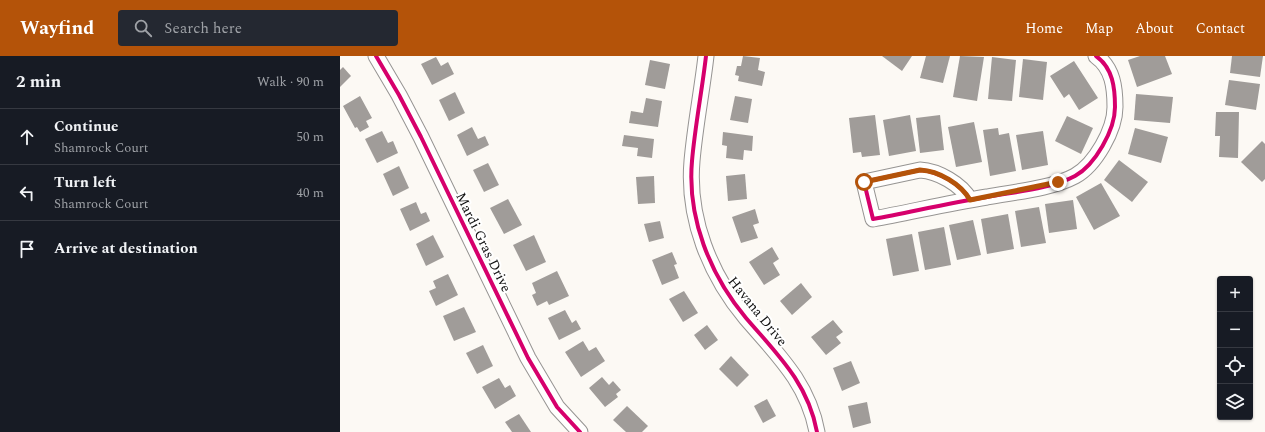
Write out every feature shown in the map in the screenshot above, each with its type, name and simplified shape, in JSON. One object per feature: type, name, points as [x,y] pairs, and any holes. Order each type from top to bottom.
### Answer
[{"type":"street","name":"Mardi Gras Drive","points":[[376,56],[421,137],[528,358],[557,407],[580,432]]},
{"type":"street","name":"Havana Drive","points":[[706,56],[692,163],[694,207],[700,236],[716,276],[745,317],[784,360],[802,388],[815,420],[817,432]]},
{"type":"street","points":[[970,200],[967,194],[954,184],[929,171],[920,170],[864,182],[873,219],[970,200],[1058,182],[1076,176],[1088,166],[1100,150],[1109,133],[1115,111],[1115,91],[1111,73],[1102,60],[1096,56]]},
{"type":"building","points":[[743,56],[760,58],[758,70],[765,72],[762,86],[738,81],[739,76],[735,75],[737,66],[741,66]]},
{"type":"building","points":[[882,56],[912,56],[902,71]]},
{"type":"building","points":[[926,56],[950,56],[943,83],[920,78]]},
{"type":"building","points":[[960,56],[984,57],[977,101],[953,97]]},
{"type":"building","points":[[1140,56],[1165,56],[1172,74],[1137,87],[1128,60]]},
{"type":"building","points":[[1232,56],[1263,56],[1260,77],[1230,73]]},
{"type":"building","points":[[436,57],[441,66],[448,62],[454,74],[432,85],[421,64]]},
{"type":"building","points":[[992,57],[1016,60],[1012,101],[988,99]]},
{"type":"building","points":[[1023,59],[1047,62],[1043,100],[1019,97]]},
{"type":"building","points":[[650,60],[670,64],[665,89],[645,85]]},
{"type":"building","points":[[1074,61],[1098,98],[1079,110],[1069,94],[1064,98],[1050,76]]},
{"type":"building","points":[[343,67],[351,76],[340,87],[340,70]]},
{"type":"building","points":[[1229,80],[1260,84],[1256,110],[1225,105]]},
{"type":"building","points":[[455,92],[465,113],[449,121],[439,100]]},
{"type":"building","points":[[1136,94],[1173,97],[1170,123],[1134,120]]},
{"type":"building","points":[[360,96],[372,118],[366,121],[369,127],[360,132],[357,127],[355,128],[343,106]]},
{"type":"building","points":[[735,96],[752,99],[748,123],[730,120]]},
{"type":"building","points":[[646,98],[662,101],[658,127],[629,123],[631,111],[643,113]]},
{"type":"building","points":[[1216,112],[1239,112],[1238,158],[1219,157],[1220,136],[1215,136]]},
{"type":"building","points":[[875,115],[880,155],[862,157],[861,152],[853,153],[849,118]]},
{"type":"building","points":[[910,115],[916,151],[889,156],[883,120]]},
{"type":"building","points":[[940,115],[944,150],[920,153],[916,118]]},
{"type":"building","points":[[1067,116],[1093,128],[1081,154],[1055,141]]},
{"type":"building","points":[[974,122],[982,162],[956,167],[948,127]]},
{"type":"building","points":[[472,127],[478,139],[485,136],[489,145],[467,156],[457,135]]},
{"type":"building","points":[[998,128],[999,135],[1009,133],[1016,171],[990,176],[983,130]]},
{"type":"building","points":[[1135,128],[1168,137],[1161,163],[1128,154]]},
{"type":"building","points":[[382,131],[388,143],[393,141],[398,153],[377,163],[365,139]]},
{"type":"building","points":[[1043,131],[1048,165],[1022,170],[1016,135]]},
{"type":"building","points":[[723,132],[753,136],[752,151],[744,150],[743,160],[726,158],[727,146],[722,145]]},
{"type":"building","points":[[624,135],[654,139],[652,158],[637,156],[638,148],[622,146]]},
{"type":"building","points":[[1262,141],[1265,144],[1265,179],[1262,182],[1241,162]]},
{"type":"building","points":[[1119,160],[1148,182],[1132,202],[1104,180]]},
{"type":"building","points":[[488,163],[499,185],[484,192],[473,170]]},
{"type":"building","points":[[399,166],[409,188],[393,196],[383,174]]},
{"type":"building","points":[[745,174],[747,199],[728,201],[726,176]]},
{"type":"building","points":[[654,176],[655,203],[638,204],[636,177]]},
{"type":"building","points":[[1101,183],[1120,216],[1094,230],[1076,197]]},
{"type":"building","points":[[508,199],[522,225],[504,234],[490,208]]},
{"type":"building","points":[[1073,200],[1077,229],[1049,233],[1045,204]]},
{"type":"building","points":[[416,202],[421,214],[426,212],[430,221],[410,231],[400,209]]},
{"type":"building","points":[[1039,207],[1046,243],[1021,247],[1015,211]]},
{"type":"building","points":[[755,209],[759,223],[753,225],[758,238],[741,243],[732,217]]},
{"type":"building","points":[[1008,214],[1014,249],[987,254],[981,219]]},
{"type":"building","points":[[973,220],[981,255],[957,260],[949,225]]},
{"type":"building","points":[[660,221],[664,238],[649,242],[644,224]]},
{"type":"building","points":[[944,227],[951,265],[925,270],[918,232]]},
{"type":"building","points":[[912,234],[919,271],[893,276],[886,239]]},
{"type":"building","points":[[433,235],[444,257],[426,266],[416,244]]},
{"type":"building","points":[[534,235],[546,262],[526,271],[513,245]]},
{"type":"building","points":[[772,247],[779,259],[773,263],[780,275],[764,285],[749,262]]},
{"type":"building","points":[[672,252],[677,264],[674,265],[679,278],[662,285],[652,260]]},
{"type":"building","points":[[557,271],[569,296],[549,305],[547,301],[537,306],[532,295],[536,293],[532,283]]},
{"type":"building","points":[[448,274],[458,295],[436,306],[429,291],[436,288],[433,281]]},
{"type":"building","points":[[801,283],[812,297],[792,315],[780,301]]},
{"type":"building","points":[[684,291],[698,313],[683,322],[669,299]]},
{"type":"building","points":[[464,307],[476,332],[454,341],[443,316]]},
{"type":"building","points":[[565,310],[572,323],[576,320],[581,329],[559,340],[548,318]]},
{"type":"building","points":[[833,320],[843,332],[836,337],[841,343],[826,355],[811,337]]},
{"type":"building","points":[[707,325],[718,340],[705,350],[694,335]]},
{"type":"building","points":[[583,341],[589,351],[596,347],[605,361],[581,377],[565,352]]},
{"type":"building","points":[[483,345],[493,366],[477,374],[466,353]]},
{"type":"building","points":[[731,356],[749,375],[737,387],[719,369]]},
{"type":"building","points":[[851,361],[860,383],[842,391],[833,368]]},
{"type":"building","points":[[602,377],[609,385],[613,381],[621,390],[616,394],[618,397],[605,407],[589,388]]},
{"type":"building","points":[[499,378],[505,388],[510,385],[516,396],[495,409],[482,387]]},
{"type":"building","points":[[767,399],[776,416],[763,423],[754,406]]},
{"type":"building","points":[[867,402],[871,423],[853,428],[848,406]]},
{"type":"building","points":[[627,406],[648,426],[642,432],[626,432],[613,420]]},
{"type":"building","points":[[519,414],[531,432],[512,432],[505,422]]},
{"type":"cycle path","points":[[376,56],[421,137],[528,358],[557,407],[580,432]]},
{"type":"cycle path","points":[[706,56],[692,161],[691,182],[697,224],[712,264],[733,301],[780,357],[799,384],[813,415],[817,432]]},
{"type":"cycle path","points":[[970,200],[961,189],[948,179],[927,171],[920,170],[864,182],[873,219],[958,202],[1020,192],[1055,184],[1075,176],[1090,164],[1102,146],[1108,136],[1114,116],[1115,100],[1112,79],[1106,66],[1096,56]]},
{"type":"route","points":[[864,182],[920,170],[929,171],[960,187],[967,194],[970,200],[1058,182]]}]
